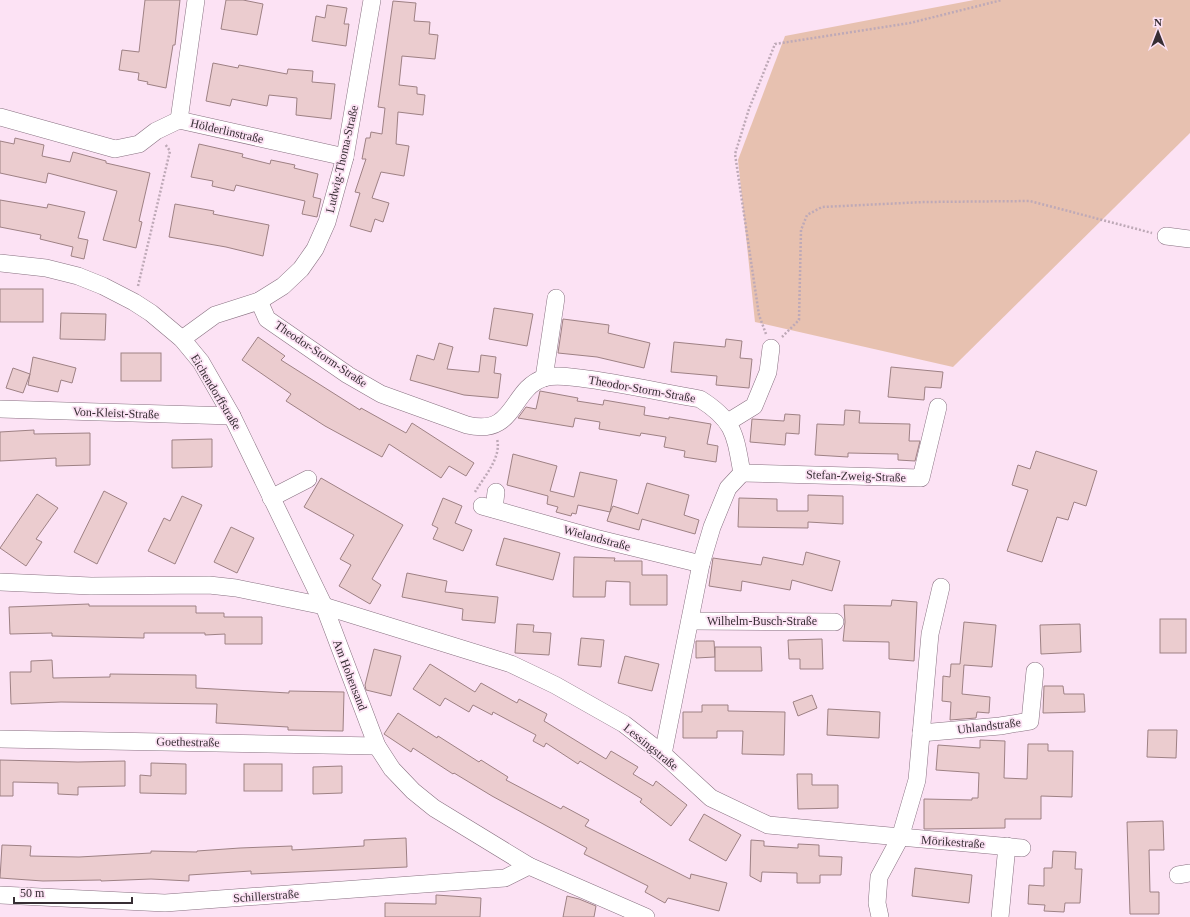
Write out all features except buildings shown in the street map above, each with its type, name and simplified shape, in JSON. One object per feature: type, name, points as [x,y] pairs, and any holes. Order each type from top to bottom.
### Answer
[{"type":"street","points":[[179,120],[196,0]]},
{"type":"street","name":"Ludwig-Thoma-Straße","points":[[182,339],[215,315],[258,301],[283,286],[301,269],[315,249],[327,222],[345,158],[372,0]]},
{"type":"street","name":"Hölderlinstraße","points":[[0,117],[115,149],[139,144],[156,131],[179,120],[345,158]]},
{"type":"street","points":[[1166,236],[1190,239]]},
{"type":"street","name":"Eichendorffstraße","points":[[0,263],[46,268],[78,276],[134,302],[151,313],[182,339],[201,362],[232,416],[324,606]]},
{"type":"street","points":[[544,378],[556,298]]},
{"type":"street","name":"Theodor-Storm-Straße","points":[[258,301],[267,318],[348,375],[381,394],[467,425],[480,428],[494,425],[505,417],[531,385],[544,378],[560,376],[596,380],[700,399],[715,408],[728,422],[737,446],[742,473]]},
{"type":"street","points":[[728,422],[754,406],[768,372],[771,348]]},
{"type":"street","name":"Stefan-Zweig-Straße","points":[[742,473],[921,478],[938,407]]},
{"type":"street","name":"Von-Kleist-Straße","points":[[0,409],[232,416]]},
{"type":"street","points":[[662,754],[701,564],[712,527],[728,488],[742,473]]},
{"type":"street","points":[[271,498],[308,479]]},
{"type":"street","points":[[488,508],[496,492]]},
{"type":"street","name":"Wielandstraße","points":[[488,508],[595,538],[701,564]]},
{"type":"street","points":[[0,582],[91,586],[209,585],[236,588],[324,606]]},
{"type":"street","points":[[880,917],[877,903],[879,877],[900,838],[917,780],[930,634],[941,587]]},
{"type":"street","name":"Am Hohensand","points":[[324,606],[377,746],[392,769],[413,791],[434,808],[529,866],[646,917]]},
{"type":"street","name":"Lessingstraße","points":[[324,606],[511,664],[555,685],[624,724],[662,754],[711,798],[768,825],[900,838]]},
{"type":"street","name":"Wilhelm-Busch-Straße","points":[[690,621],[835,622]]},
{"type":"street","name":"Uhlandstraße","points":[[921,733],[1000,726],[1030,721],[1035,671]]},
{"type":"street","name":"Goethestraße","points":[[0,739],[377,746]]},
{"type":"street","name":"Mörikestraße","points":[[900,838],[1015,847],[1000,917]]},
{"type":"street","name":"Schillerstraße","points":[[0,895],[165,903],[505,878],[529,866]]},
{"type":"path","points":[[1002,0],[910,23],[775,44],[749,109],[735,154],[759,315],[771,348],[799,320],[801,230],[807,215],[822,207],[924,202],[1030,201],[1166,236]]},
{"type":"path","points":[[134,302],[170,151],[156,131]]},
{"type":"path","points":[[488,508],[474,494],[496,456],[499,447]]},
{"type":"shaded area","points":[[974,0],[1190,0],[1190,133],[953,367],[755,322],[738,160],[785,36]]}]
